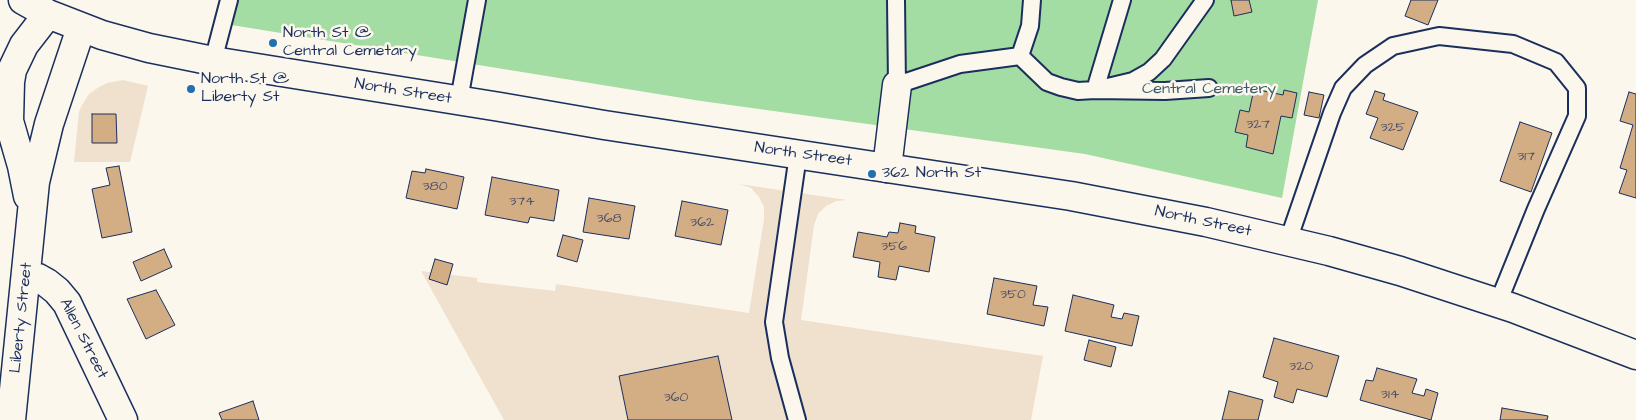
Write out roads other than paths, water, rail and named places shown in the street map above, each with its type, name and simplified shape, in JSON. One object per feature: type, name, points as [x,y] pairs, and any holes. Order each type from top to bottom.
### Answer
[{"type":"main road","name":"North Street","points":[[22,0],[48,14],[82,28],[149,48],[213,61],[604,125],[1121,204],[1288,241],[1400,271],[1498,303],[1636,355]]},
{"type":"main road","name":"Liberty Street","points":[[31,216],[22,166],[4,111],[9,96],[12,70],[24,46],[48,14]]},
{"type":"main road","name":"Liberty Street","points":[[11,420],[35,182],[49,124],[82,28]]},
{"type":"main road","points":[[887,168],[897,85]]},
{"type":"main road","name":"Allen Street","points":[[26,274],[47,283],[66,302],[123,420]]},
{"type":"lane","points":[[213,61],[229,0]]},
{"type":"lane","points":[[459,100],[477,0]]},
{"type":"lane","points":[[896,0],[897,85],[960,64],[1020,56]]},
{"type":"lane","points":[[1020,56],[1030,26],[1032,0]]},
{"type":"lane","points":[[1095,90],[1122,0]]},
{"type":"lane","points":[[1095,90],[1134,81],[1149,72],[1163,59],[1205,0]]},
{"type":"lane","points":[[1288,241],[1332,113],[1343,88],[1365,65],[1393,46],[1439,36],[1513,44],[1556,62],[1577,88],[1577,116],[1536,209],[1498,303]]},
{"type":"lane","points":[[1020,56],[1047,82],[1078,91],[1165,91],[1209,88]]},
{"type":"lane","points":[[797,420],[780,358],[774,322],[798,155]]},
{"type":"place","name":"North St @ Central Cemetary","points":[[273,43]]},
{"type":"place","name":"North St @ Liberty St","points":[[191,89]]},
{"type":"place","name":"362 North St","points":[[872,174]]},
{"type":"park label","name":"Central Cemetery","points":[[1209,90]]}]
